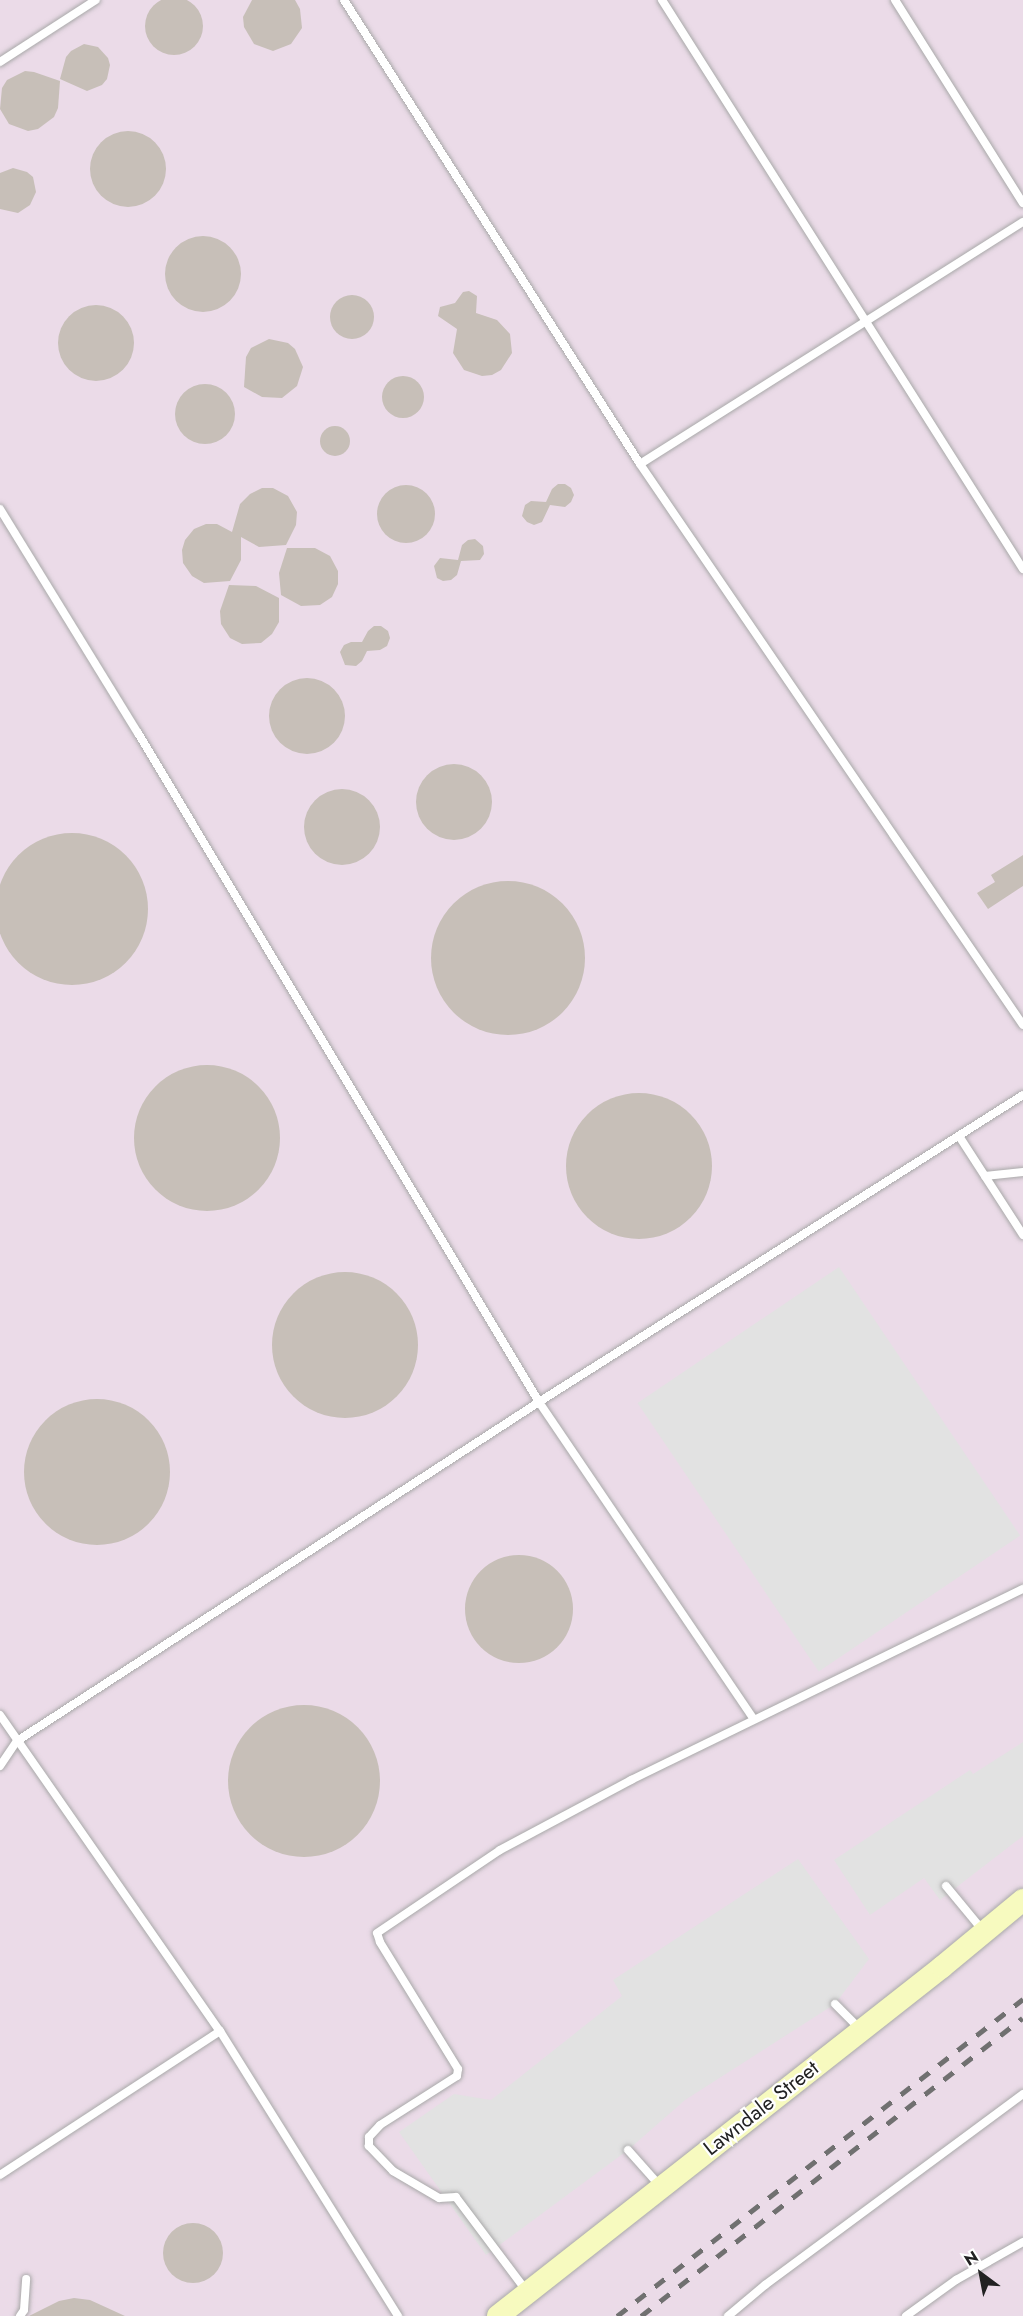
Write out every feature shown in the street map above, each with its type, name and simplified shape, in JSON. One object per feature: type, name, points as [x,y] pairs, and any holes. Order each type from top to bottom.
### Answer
[{"type":"main road","name":"Lawndale Street","points":[[498,2316],[1023,1900]]},
{"type":"lane","points":[[0,62],[96,0]]},
{"type":"lane","points":[[344,0],[640,464],[1023,1025]]},
{"type":"lane","points":[[663,0],[1023,569]]},
{"type":"lane","points":[[895,0],[1023,203]]},
{"type":"lane","points":[[640,464],[1023,222]]},
{"type":"lane","points":[[0,510],[138,733],[539,1402],[753,1718]]},
{"type":"lane","points":[[0,1766],[17,1740],[539,1402],[1023,1095]]},
{"type":"lane","points":[[959,1136],[1023,1235]]},
{"type":"lane","points":[[985,1176],[1023,1172]]},
{"type":"lane","points":[[528,2293],[456,2197],[439,2198],[393,2171],[369,2146],[369,2137],[380,2125],[457,2076],[458,2069],[380,1942],[377,1933],[500,1850],[753,1718],[1023,1589]]},
{"type":"lane","points":[[0,1715],[220,2031],[398,2316]]},
{"type":"lane","points":[[946,1886],[984,1932]]},
{"type":"lane","points":[[835,2004],[860,2030]]},
{"type":"lane","points":[[0,2175],[220,2031]]},
{"type":"lane","points":[[728,2316],[765,2285],[1023,2094]]},
{"type":"lane","points":[[628,2150],[661,2187]]},
{"type":"lane","points":[[906,2316],[956,2280],[1023,2242]]},
{"type":"lane","points":[[21,2316],[24,2310],[26,2279]]},
{"type":"shaded area","points":[[0,0],[1023,0],[1023,2316],[0,2316]]},
{"type":"shaded area","points":[[839,1267],[1020,1536],[819,1671],[638,1403]]},
{"type":"shaded area","points":[[1023,1742],[1023,1836],[940,1900],[924,1878],[870,1915],[834,1860],[970,1770],[973,1774]]},
{"type":"shaded area","points":[[798,1859],[869,1959],[835,2004],[685,2100],[628,2150],[486,2255],[399,2132],[454,2094],[491,2100],[622,1996],[613,1980]]},
{"type":"building","points":[[168,-3],[180,-3],[195,5],[203,20],[203,32],[195,47],[180,55],[168,55],[153,47],[145,32],[145,20],[153,5]]},
{"type":"building","points":[[252,0],[295,0],[300,9],[302,28],[291,44],[273,51],[254,44],[244,27],[243,17]]},
{"type":"building","points":[[84,44],[98,47],[108,58],[110,65],[107,79],[102,85],[87,91],[60,79],[66,57],[71,51]]},
{"type":"building","points":[[25,71],[60,81],[58,108],[54,117],[38,129],[28,131],[9,124],[0,109],[2,88],[7,80]]},
{"type":"building","points":[[128,131],[142,134],[155,142],[163,155],[166,169],[163,183],[155,196],[142,204],[128,207],[114,204],[101,196],[93,183],[90,169],[93,155],[101,142],[114,134]]},
{"type":"building","points":[[13,168],[27,172],[33,177],[36,192],[30,205],[18,213],[0,209],[0,173]]},
{"type":"building","points":[[203,236],[217,239],[230,247],[238,260],[241,274],[238,288],[230,301],[217,309],[203,312],[189,309],[176,301],[168,288],[165,274],[168,260],[176,247],[189,239]]},
{"type":"building","points":[[469,291],[477,296],[476,313],[497,320],[510,334],[512,353],[501,370],[492,375],[482,376],[464,370],[453,353],[457,329],[438,316],[440,307],[455,303],[463,292]]},
{"type":"building","points":[[352,295],[367,302],[374,317],[367,332],[352,339],[337,332],[330,317],[337,302]]},
{"type":"building","points":[[96,305],[110,308],[123,316],[131,329],[134,343],[131,357],[123,370],[110,378],[96,381],[82,378],[69,370],[61,357],[58,343],[61,329],[69,316],[82,308]]},
{"type":"building","points":[[269,339],[288,343],[295,349],[303,367],[297,386],[282,398],[262,397],[244,387],[246,357],[251,348]]},
{"type":"building","points":[[403,376],[418,382],[424,397],[418,412],[403,418],[388,412],[382,397],[388,382]]},
{"type":"building","points":[[205,384],[222,389],[230,397],[235,414],[230,431],[222,439],[205,444],[188,439],[180,431],[175,414],[180,397],[188,389]]},
{"type":"building","points":[[335,426],[346,430],[350,441],[346,452],[335,456],[324,452],[320,441],[324,430]]},
{"type":"building","points":[[558,484],[565,484],[571,488],[574,495],[571,502],[565,507],[550,505],[542,522],[534,525],[527,522],[522,516],[525,505],[531,501],[546,502],[552,489]]},
{"type":"building","points":[[400,485],[412,485],[427,493],[435,508],[435,520],[427,535],[412,543],[400,543],[385,535],[377,520],[377,508],[385,493]]},
{"type":"building","points":[[262,488],[273,488],[288,496],[297,512],[296,525],[286,545],[259,547],[241,537],[241,560],[230,581],[204,583],[192,576],[183,563],[182,550],[185,540],[194,529],[206,524],[217,524],[232,532],[240,504],[250,494]]},
{"type":"building","points":[[475,539],[483,546],[484,554],[480,560],[461,561],[457,575],[451,580],[443,581],[437,578],[434,566],[440,558],[458,560],[462,545],[468,540]]},
{"type":"building","points":[[287,548],[315,548],[330,556],[338,571],[338,584],[332,597],[320,605],[301,606],[281,595],[279,573]]},
{"type":"building","points":[[229,585],[256,586],[279,598],[279,622],[272,634],[261,643],[242,644],[230,638],[221,624],[220,611]]},
{"type":"building","points":[[374,626],[381,626],[388,631],[390,638],[387,646],[380,650],[367,651],[362,661],[356,666],[345,665],[340,652],[344,645],[351,642],[362,642]]},
{"type":"building","points":[[307,678],[321,681],[334,689],[342,702],[345,716],[342,730],[334,743],[321,751],[307,754],[293,751],[280,743],[272,730],[269,716],[272,702],[280,689],[293,681]]},
{"type":"building","points":[[454,764],[468,767],[481,775],[489,788],[492,802],[489,816],[481,829],[468,837],[454,840],[440,837],[427,829],[419,816],[416,802],[419,788],[427,775],[440,767]]},
{"type":"building","points":[[342,789],[356,792],[369,800],[377,813],[380,827],[377,841],[369,854],[356,862],[342,865],[328,862],[315,854],[307,841],[304,827],[307,813],[315,800],[328,792]]},
{"type":"building","points":[[72,833],[87,834],[101,839],[126,855],[142,880],[147,894],[147,924],[142,938],[126,963],[101,979],[87,984],[72,985],[57,984],[43,979],[18,963],[2,938],[-3,924],[-4,909],[-3,894],[2,880],[18,855],[43,839],[57,834]]},
{"type":"building","points":[[1023,855],[1023,886],[988,909],[977,893],[995,882],[991,875]]},
{"type":"building","points":[[508,881],[537,887],[551,894],[562,904],[572,915],[579,929],[585,958],[579,987],[572,1001],[562,1012],[551,1022],[537,1029],[508,1035],[479,1029],[465,1022],[454,1012],[444,1001],[437,987],[431,958],[437,929],[444,915],[454,904],[465,894],[479,887]]},
{"type":"building","points":[[207,1065],[235,1070],[259,1086],[275,1110],[280,1138],[275,1166],[259,1190],[235,1206],[207,1211],[179,1206],[155,1190],[139,1166],[134,1138],[139,1110],[155,1086],[179,1070]]},
{"type":"building","points":[[639,1093],[667,1098],[691,1114],[707,1138],[712,1166],[707,1194],[691,1218],[667,1234],[639,1239],[611,1234],[587,1218],[571,1194],[566,1166],[571,1138],[587,1114],[611,1098]]},
{"type":"building","points":[[345,1272],[373,1277],[397,1293],[413,1317],[418,1345],[413,1373],[397,1397],[373,1413],[345,1418],[317,1413],[293,1397],[277,1373],[272,1345],[277,1317],[293,1293],[317,1277]]},
{"type":"building","points":[[97,1399],[125,1404],[149,1420],[165,1444],[170,1472],[165,1500],[149,1524],[125,1540],[97,1545],[69,1540],[45,1524],[29,1500],[24,1472],[29,1444],[45,1420],[69,1404]]},
{"type":"building","points":[[519,1555],[540,1559],[557,1571],[569,1588],[573,1609],[569,1630],[557,1647],[540,1659],[519,1663],[498,1659],[481,1647],[469,1630],[465,1609],[469,1588],[481,1571],[498,1559]]},
{"type":"building","points":[[304,1705],[319,1706],[333,1711],[358,1727],[374,1752],[379,1766],[379,1796],[374,1810],[358,1835],[333,1851],[319,1856],[304,1857],[289,1856],[275,1851],[250,1835],[234,1810],[229,1796],[228,1781],[229,1766],[234,1752],[250,1727],[275,1711],[289,1706]]},
{"type":"building","points":[[187,2223],[199,2223],[210,2228],[218,2236],[223,2253],[221,2265],[210,2278],[199,2283],[187,2283],[176,2278],[168,2270],[163,2259],[163,2247],[168,2236],[176,2228]]},
{"type":"building","points":[[74,2298],[90,2300],[125,2316],[29,2316],[59,2301]]},
{"type":"railway","points":[[617,2316],[1023,1999]]},
{"type":"railway","points":[[641,2316],[1023,2018]]}]
